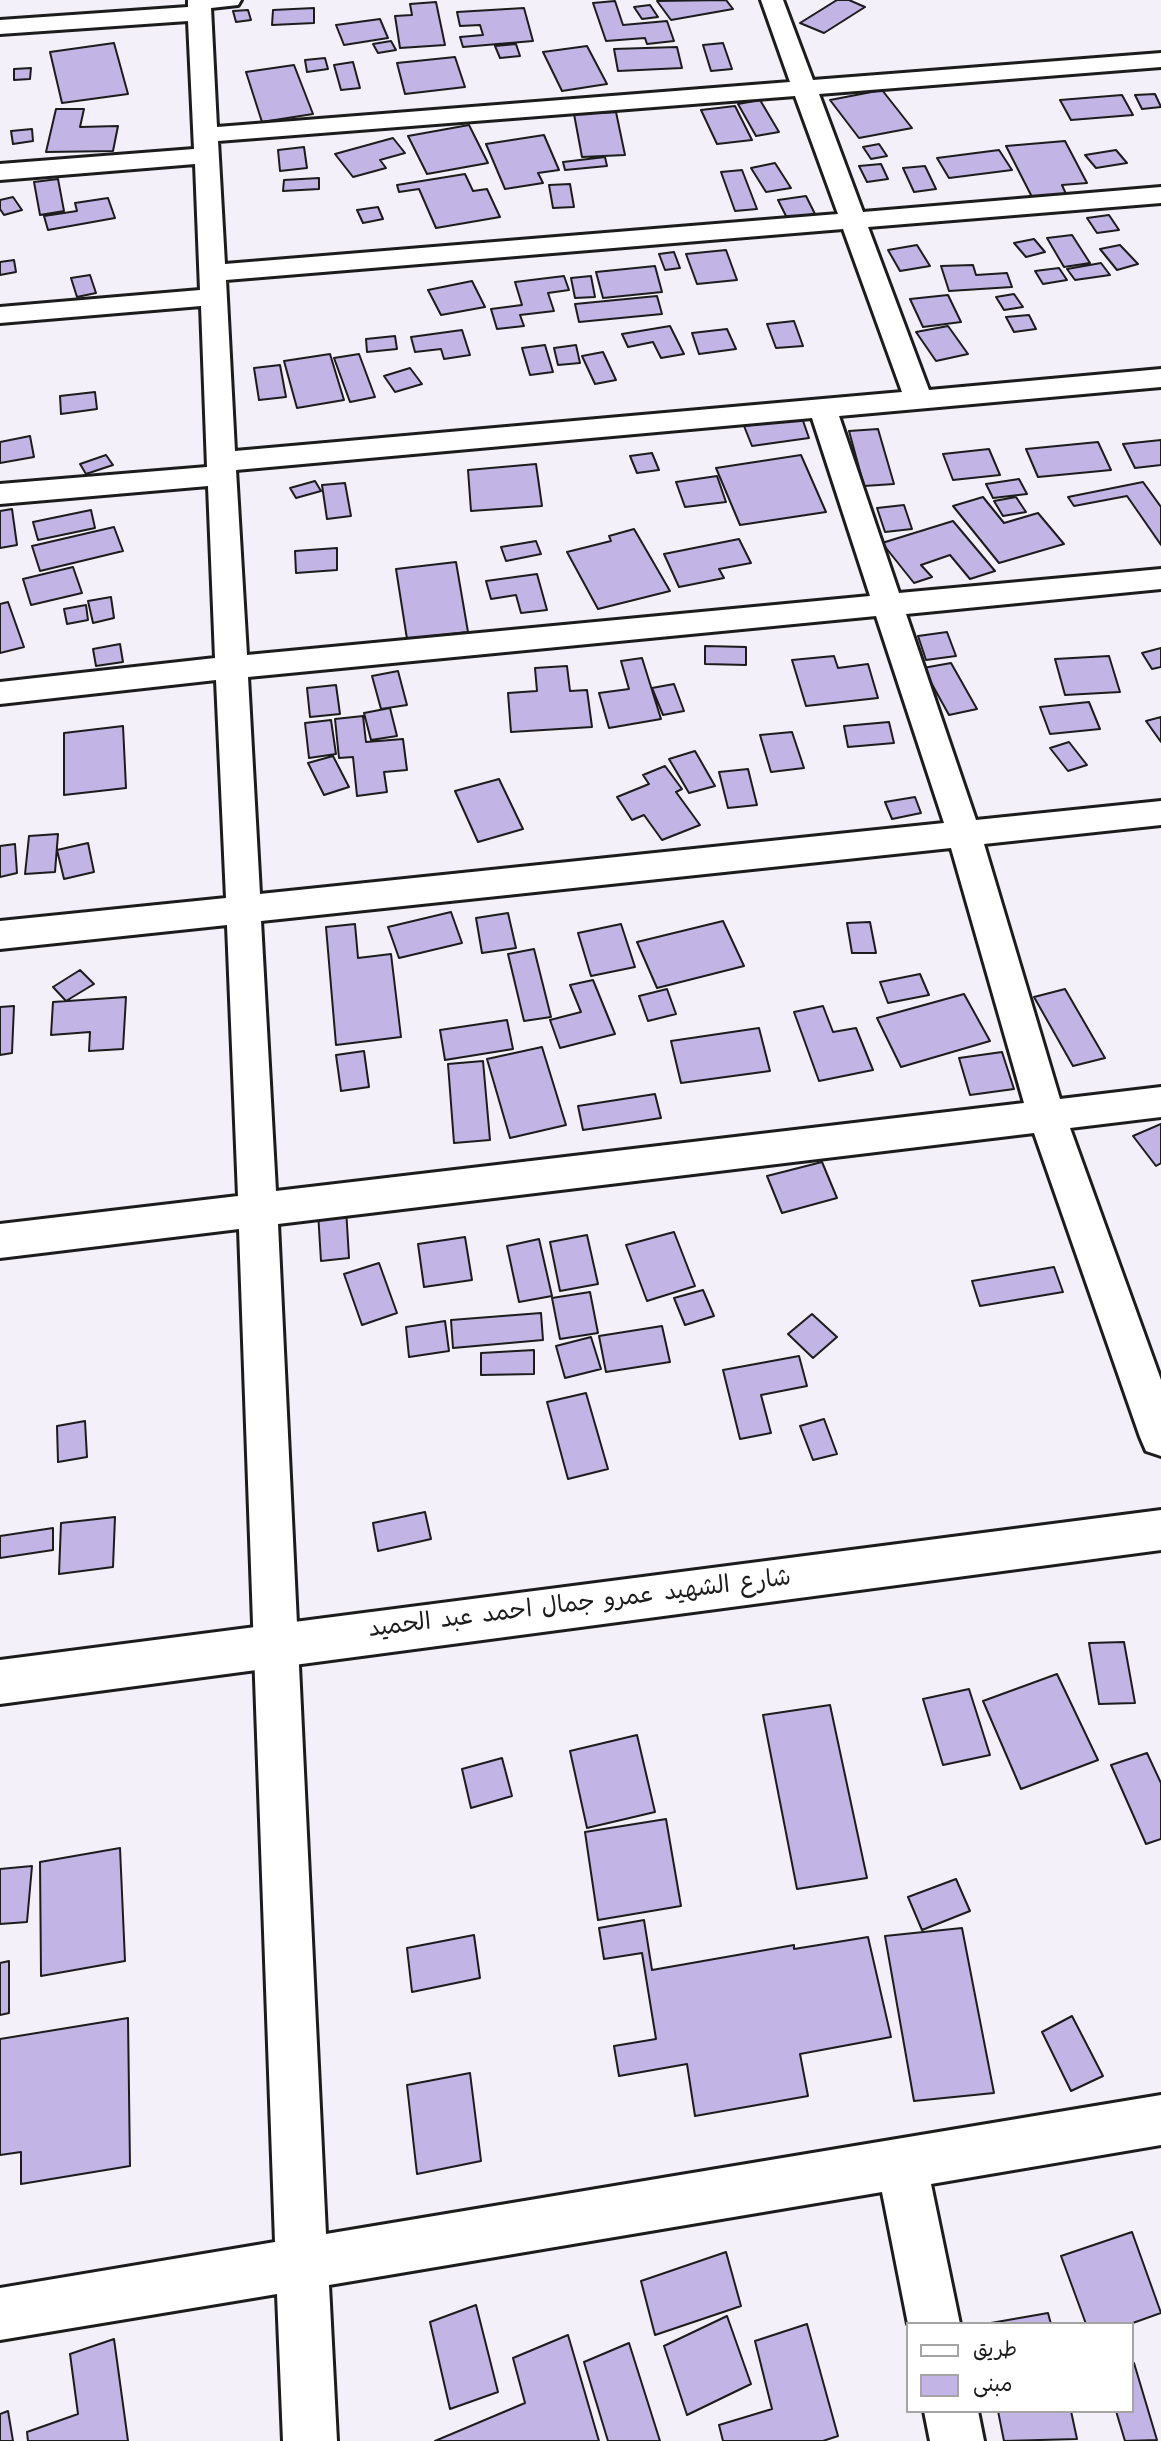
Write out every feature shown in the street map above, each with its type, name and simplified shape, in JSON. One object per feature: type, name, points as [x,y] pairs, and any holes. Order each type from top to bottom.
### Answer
[{"type":"street","points":[[772,0],[919,400]]},
{"type":"street","points":[[0,27],[207,4],[206,145],[258,1211],[274,1645],[310,2441]]},
{"type":"street","points":[[0,172],[206,145],[804,88],[1161,60]]},
{"type":"street","points":[[0,314],[213,285],[853,220],[1161,195]]},
{"type":"street","points":[[0,494],[222,468],[1161,379]]},
{"type":"street","points":[[823,409],[964,834],[1046,1114],[1161,1437]]},
{"type":"street","points":[[0,693],[232,667],[1161,579]]},
{"type":"street","points":[[0,935],[1161,813]]},
{"type":"street","points":[[0,1241],[1161,1102]]},
{"type":"street","name":"شارع الشهيد عمرو جمال احمد عبد الحميد","points":[[0,1682],[1161,1530]]},
{"type":"street","points":[[0,2314],[1161,2120]]},
{"type":"street","points":[[901,2162],[934,2322]]},
{"type":"street","points":[[951,2413],[957,2441]]},
{"type":"building","points":[[726,0],[733,9],[671,20],[657,1]]},
{"type":"building","points":[[837,0],[849,0],[865,7],[824,33],[800,23]]},
{"type":"building","points":[[615,1],[623,25],[667,21],[674,41],[647,44],[645,38],[606,41],[593,3]]},
{"type":"building","points":[[436,2],[445,45],[400,48],[395,16],[412,15],[410,4]]},
{"type":"building","points":[[650,5],[658,17],[642,19],[634,7]]},
{"type":"building","points":[[314,8],[314,23],[272,25],[273,10]]},
{"type":"building","points":[[524,8],[533,41],[463,47],[460,37],[483,35],[480,25],[460,26],[457,12]]},
{"type":"building","points":[[248,10],[251,20],[236,22],[233,11]]},
{"type":"building","points":[[380,19],[388,38],[344,45],[336,25]]},
{"type":"building","points":[[391,41],[396,50],[378,53],[373,44]]},
{"type":"building","points":[[114,43],[128,94],[62,103],[50,52]]},
{"type":"building","points":[[723,43],[732,69],[711,71],[703,45]]},
{"type":"building","points":[[516,44],[520,56],[500,58],[495,46]]},
{"type":"building","points":[[587,46],[607,84],[562,91],[543,52]]},
{"type":"building","points":[[677,47],[682,68],[618,71],[614,49]]},
{"type":"building","points":[[455,57],[465,87],[405,94],[397,63]]},
{"type":"building","points":[[325,58],[328,69],[307,72],[305,60]]},
{"type":"building","points":[[353,62],[360,88],[341,90],[334,65]]},
{"type":"building","points":[[294,65],[313,114],[262,122],[246,72]]},
{"type":"building","points":[[31,68],[30,79],[14,80],[14,69]]},
{"type":"building","points":[[882,90],[912,128],[859,138],[830,100]]},
{"type":"building","points":[[1155,94],[1161,107],[1142,109],[1135,95]]},
{"type":"building","points":[[1122,95],[1133,115],[1071,120],[1060,100]]},
{"type":"building","points":[[760,100],[779,132],[756,136],[738,104]]},
{"type":"building","points":[[735,106],[752,140],[717,144],[701,110]]},
{"type":"building","points":[[56,109],[84,109],[80,127],[118,126],[113,151],[46,152]]},
{"type":"building","points":[[616,112],[625,155],[582,157],[574,114]]},
{"type":"building","points":[[469,125],[488,163],[427,174],[408,136]]},
{"type":"building","points":[[32,129],[33,141],[13,144],[11,131]]},
{"type":"building","points":[[544,135],[559,170],[538,173],[543,183],[505,189],[486,144]]},
{"type":"building","points":[[393,138],[405,153],[380,160],[386,168],[353,177],[335,154]]},
{"type":"building","points":[[1065,141],[1087,183],[1062,185],[1066,194],[1032,197],[1006,146]]},
{"type":"building","points":[[879,144],[887,156],[871,159],[863,147]]},
{"type":"building","points":[[304,147],[307,168],[280,171],[278,150]]},
{"type":"building","points":[[999,150],[1012,170],[949,178],[937,158]]},
{"type":"building","points":[[1116,150],[1127,163],[1096,168],[1085,155]]},
{"type":"building","points":[[605,157],[607,166],[565,170],[563,162]]},
{"type":"building","points":[[775,163],[791,188],[766,192],[751,168]]},
{"type":"building","points":[[881,164],[888,179],[867,182],[859,166]]},
{"type":"building","points":[[925,166],[936,189],[914,192],[903,168]]},
{"type":"building","points":[[742,170],[757,209],[735,211],[721,172]]},
{"type":"building","points":[[465,174],[473,191],[487,189],[500,217],[436,228],[419,189],[399,192],[397,185]]},
{"type":"building","points":[[319,178],[319,189],[283,191],[284,180]]},
{"type":"building","points":[[58,179],[64,211],[40,215],[34,182]]},
{"type":"building","points":[[570,184],[574,207],[553,208],[549,185]]},
{"type":"building","points":[[806,196],[815,214],[787,218],[778,200]]},
{"type":"building","points":[[13,197],[22,210],[4,215],[0,209],[0,200]]},
{"type":"building","points":[[108,198],[115,218],[48,230],[44,216],[77,211],[75,203]]},
{"type":"building","points":[[378,207],[383,219],[363,223],[357,210]]},
{"type":"building","points":[[1109,215],[1119,230],[1097,233],[1087,218]]},
{"type":"building","points":[[1072,235],[1090,263],[1064,267],[1047,238]]},
{"type":"building","points":[[1034,239],[1045,252],[1026,257],[1014,243]]},
{"type":"building","points":[[917,245],[930,266],[900,271],[888,250]]},
{"type":"building","points":[[1120,245],[1138,264],[1117,270],[1100,249]]},
{"type":"building","points":[[726,250],[737,280],[697,284],[686,254]]},
{"type":"building","points":[[674,252],[680,268],[665,270],[659,254]]},
{"type":"building","points":[[14,260],[16,272],[0,275],[0,262]]},
{"type":"building","points":[[1101,263],[1110,275],[1075,280],[1067,269]]},
{"type":"building","points":[[973,265],[976,275],[1007,273],[1012,287],[949,291],[941,266]]},
{"type":"building","points":[[655,266],[662,292],[603,298],[596,272]]},
{"type":"building","points":[[1059,268],[1067,280],[1043,284],[1035,271]]},
{"type":"building","points":[[90,275],[96,293],[77,297],[71,278]]},
{"type":"building","points":[[564,276],[569,290],[548,293],[554,311],[520,315],[524,326],[497,329],[491,309],[522,305],[515,282]]},
{"type":"building","points":[[591,276],[595,297],[575,298],[571,278]]},
{"type":"building","points":[[472,281],[485,307],[441,315],[428,290]]},
{"type":"building","points":[[1014,294],[1023,307],[1004,310],[996,297]]},
{"type":"building","points":[[948,295],[961,322],[923,327],[910,299]]},
{"type":"building","points":[[657,296],[662,314],[579,322],[575,304]]},
{"type":"building","points":[[1029,315],[1036,329],[1014,332],[1006,317]]},
{"type":"building","points":[[794,321],[803,346],[776,348],[767,324]]},
{"type":"building","points":[[670,326],[684,354],[661,358],[653,342],[628,347],[622,334]]},
{"type":"building","points":[[948,326],[968,354],[936,361],[916,332]]},
{"type":"building","points":[[727,329],[736,349],[699,354],[692,333]]},
{"type":"building","points":[[462,330],[470,355],[444,359],[441,349],[415,352],[411,337]]},
{"type":"building","points":[[395,336],[397,349],[367,352],[366,339]]},
{"type":"building","points":[[545,345],[553,372],[530,375],[522,348]]},
{"type":"building","points":[[576,345],[580,363],[558,365],[554,348]]},
{"type":"building","points":[[603,352],[616,380],[595,384],[582,356]]},
{"type":"building","points":[[330,354],[344,400],[297,408],[284,361]]},
{"type":"building","points":[[359,354],[375,397],[350,402],[334,358]]},
{"type":"building","points":[[280,365],[286,397],[259,400],[254,368]]},
{"type":"building","points":[[410,368],[422,384],[395,392],[384,376]]},
{"type":"building","points":[[95,392],[97,409],[61,414],[60,396]]},
{"type":"building","points":[[802,418],[809,438],[752,446],[744,426]]},
{"type":"building","points":[[878,429],[894,484],[864,486],[849,431]]},
{"type":"building","points":[[30,436],[34,457],[0,463],[0,442]]},
{"type":"building","points":[[1161,440],[1161,465],[1135,468],[1123,444]]},
{"type":"building","points":[[1098,442],[1111,470],[1038,477],[1026,449]]},
{"type":"building","points":[[989,449],[1000,475],[953,480],[943,454]]},
{"type":"building","points":[[652,453],[659,470],[637,473],[630,456]]},
{"type":"building","points":[[106,455],[113,465],[86,474],[80,464]]},
{"type":"building","points":[[801,455],[826,512],[740,525],[716,468]]},
{"type":"building","points":[[536,464],[542,506],[471,511],[468,470]]},
{"type":"building","points":[[717,476],[726,502],[685,507],[676,482]]},
{"type":"building","points":[[1019,479],[1027,494],[993,498],[986,484]]},
{"type":"building","points":[[315,481],[321,491],[296,498],[290,488]]},
{"type":"building","points":[[1143,482],[1161,507],[1161,545],[1127,496],[1074,506],[1068,497]]},
{"type":"building","points":[[345,483],[351,516],[327,519],[322,485]]},
{"type":"building","points":[[983,497],[1004,523],[1038,513],[1064,544],[999,563],[953,506]]},
{"type":"building","points":[[1016,497],[1026,512],[1003,516],[994,501]]},
{"type":"building","points":[[904,505],[912,529],[885,532],[877,508]]},
{"type":"building","points":[[12,509],[17,545],[0,548],[0,511]]},
{"type":"building","points":[[91,510],[95,528],[38,540],[33,522]]},
{"type":"building","points":[[953,521],[995,571],[970,579],[950,555],[921,565],[932,577],[914,583],[882,543]]},
{"type":"building","points":[[114,527],[123,551],[40,571],[32,546]]},
{"type":"building","points":[[634,529],[670,591],[598,609],[567,552],[611,541],[609,536]]},
{"type":"building","points":[[739,539],[751,563],[719,569],[724,578],[679,587],[664,554]]},
{"type":"building","points":[[536,541],[541,554],[506,561],[501,547]]},
{"type":"building","points":[[337,548],[337,570],[296,573],[295,551]]},
{"type":"building","points":[[456,562],[468,632],[407,639],[396,569]]},
{"type":"building","points":[[73,567],[82,593],[31,605],[23,579]]},
{"type":"building","points":[[537,574],[547,610],[521,613],[516,595],[491,599],[486,581]]},
{"type":"building","points":[[111,597],[114,618],[93,623],[88,601]]},
{"type":"building","points":[[8,602],[24,647],[0,653],[0,604]]},
{"type":"building","points":[[86,605],[88,620],[67,624],[64,609]]},
{"type":"building","points":[[947,632],[956,656],[926,660],[918,636]]},
{"type":"building","points":[[120,644],[123,662],[96,666],[93,649]]},
{"type":"building","points":[[705,646],[746,647],[746,665],[705,664]]},
{"type":"building","points":[[1161,648],[1161,667],[1152,669],[1142,653]]},
{"type":"building","points":[[834,656],[838,668],[868,664],[878,698],[806,706],[792,660]]},
{"type":"building","points":[[1109,656],[1120,692],[1065,695],[1055,659]]},
{"type":"building","points":[[642,658],[661,719],[609,728],[599,693],[629,689],[621,661]]},
{"type":"building","points":[[951,663],[977,709],[949,715],[923,668]]},
{"type":"building","points":[[567,666],[570,691],[587,690],[592,727],[511,732],[508,693],[537,691],[535,668]]},
{"type":"building","points":[[398,671],[407,705],[381,709],[372,676]]},
{"type":"building","points":[[674,684],[684,711],[663,715],[652,688]]},
{"type":"building","points":[[336,685],[340,714],[310,717],[307,688]]},
{"type":"building","points":[[1089,702],[1100,729],[1050,734],[1040,707]]},
{"type":"building","points":[[390,708],[397,736],[371,740],[364,713]]},
{"type":"building","points":[[363,716],[366,742],[403,739],[407,770],[384,772],[387,792],[357,796],[353,757],[339,758],[335,719]]},
{"type":"building","points":[[1161,717],[1161,742],[1146,721]]},
{"type":"building","points":[[331,720],[336,754],[309,758],[305,723]]},
{"type":"building","points":[[889,722],[894,743],[848,747],[844,726]]},
{"type":"building","points":[[123,726],[126,788],[64,795],[64,733]]},
{"type":"building","points":[[792,732],[804,768],[771,772],[760,735]]},
{"type":"building","points":[[1069,742],[1087,765],[1068,771],[1050,748]]},
{"type":"building","points":[[695,751],[715,786],[689,793],[669,759]]},
{"type":"building","points":[[333,756],[349,787],[324,795],[308,763]]},
{"type":"building","points":[[665,766],[682,789],[676,792],[700,825],[662,840],[644,815],[632,820],[617,797],[649,784],[643,775]]},
{"type":"building","points":[[748,769],[757,805],[728,808],[719,772]]},
{"type":"building","points":[[499,779],[523,829],[478,842],[455,791]]},
{"type":"building","points":[[915,797],[921,813],[892,819],[885,802]]},
{"type":"building","points":[[58,834],[55,872],[25,874],[29,836]]},
{"type":"building","points":[[88,843],[94,872],[64,879],[57,850]]},
{"type":"building","points":[[15,844],[17,873],[0,877],[0,846]]},
{"type":"building","points":[[451,912],[462,943],[399,958],[388,927]]},
{"type":"building","points":[[508,913],[516,948],[482,953],[476,918]]},
{"type":"building","points":[[723,921],[744,966],[657,988],[637,942]]},
{"type":"building","points":[[870,922],[876,953],[852,953],[847,923]]},
{"type":"building","points":[[355,924],[358,958],[391,954],[401,1037],[336,1045],[326,927]]},
{"type":"building","points":[[621,924],[635,967],[591,976],[578,933]]},
{"type":"building","points":[[534,949],[551,1017],[524,1021],[508,954]]},
{"type":"building","points":[[80,970],[94,984],[66,1001],[53,987]]},
{"type":"building","points":[[920,974],[929,995],[888,1003],[880,982]]},
{"type":"building","points":[[593,980],[615,1034],[560,1048],[550,1020],[581,1012],[570,985]]},
{"type":"building","points":[[667,989],[676,1014],[648,1021],[639,996]]},
{"type":"building","points":[[1065,989],[1105,1058],[1073,1066],[1034,997]]},
{"type":"building","points":[[964,994],[990,1041],[901,1067],[877,1018]]},
{"type":"building","points":[[126,997],[123,1049],[89,1051],[90,1032],[51,1035],[53,1002]]},
{"type":"building","points":[[14,1006],[12,1053],[0,1055],[0,1007]]},
{"type":"building","points":[[823,1006],[833,1032],[856,1028],[873,1070],[819,1081],[794,1012]]},
{"type":"building","points":[[507,1020],[513,1049],[445,1060],[440,1030]]},
{"type":"building","points":[[759,1028],[770,1071],[681,1083],[671,1041]]},
{"type":"building","points":[[542,1047],[566,1125],[510,1138],[487,1059]]},
{"type":"building","points":[[364,1051],[369,1087],[341,1091],[336,1055]]},
{"type":"building","points":[[1002,1052],[1014,1089],[970,1095],[959,1058]]},
{"type":"building","points":[[483,1061],[490,1140],[454,1143],[448,1064]]},
{"type":"building","points":[[655,1094],[661,1118],[583,1130],[578,1106]]},
{"type":"building","points":[[1161,1124],[1161,1163],[1156,1166],[1133,1136]]},
{"type":"building","points":[[822,1162],[837,1198],[782,1213],[767,1176]]},
{"type":"building","points":[[346,1208],[349,1258],[321,1261],[318,1212]]},
{"type":"building","points":[[674,1232],[695,1286],[647,1301],[626,1245]]},
{"type":"building","points":[[587,1235],[598,1284],[560,1291],[550,1242]]},
{"type":"building","points":[[465,1237],[472,1280],[424,1287],[418,1244]]},
{"type":"building","points":[[539,1239],[552,1296],[519,1302],[507,1246]]},
{"type":"building","points":[[379,1263],[397,1313],[362,1325],[344,1274]]},
{"type":"building","points":[[1054,1267],[1063,1292],[980,1306],[972,1281]]},
{"type":"building","points":[[703,1290],[714,1316],[685,1325],[674,1298]]},
{"type":"building","points":[[590,1292],[598,1333],[560,1339],[552,1298]]},
{"type":"building","points":[[541,1313],[543,1340],[453,1348],[451,1320]]},
{"type":"building","points":[[812,1314],[837,1337],[813,1358],[788,1334]]},
{"type":"building","points":[[445,1321],[449,1351],[409,1357],[406,1327]]},
{"type":"building","points":[[662,1326],[670,1362],[606,1372],[599,1336]]},
{"type":"building","points":[[591,1337],[601,1369],[565,1378],[556,1346]]},
{"type":"building","points":[[534,1350],[534,1374],[481,1375],[481,1353]]},
{"type":"building","points":[[799,1356],[807,1386],[761,1395],[771,1433],[740,1439],[723,1370]]},
{"type":"building","points":[[586,1393],[608,1469],[568,1479],[547,1402]]},
{"type":"building","points":[[824,1419],[837,1454],[813,1460],[800,1426]]},
{"type":"building","points":[[85,1421],[87,1457],[58,1462],[57,1426]]},
{"type":"building","points":[[425,1512],[431,1539],[378,1551],[373,1523]]},
{"type":"building","points":[[115,1517],[113,1567],[59,1574],[61,1523]]},
{"type":"building","points":[[53,1528],[53,1550],[0,1558],[0,1536]]},
{"type":"building","points":[[1124,1642],[1135,1703],[1099,1704],[1089,1643]]},
{"type":"building","points":[[1057,1674],[1098,1760],[1021,1789],[983,1701]]},
{"type":"building","points":[[969,1689],[990,1755],[943,1765],[923,1699]]},
{"type":"building","points":[[830,1705],[867,1878],[797,1889],[763,1715]]},
{"type":"building","points":[[637,1735],[655,1812],[587,1828],[570,1751]]},
{"type":"building","points":[[1147,1753],[1161,1783],[1161,1839],[1146,1844],[1111,1765]]},
{"type":"building","points":[[502,1758],[512,1796],[471,1808],[462,1769]]},
{"type":"building","points":[[666,1819],[681,1906],[598,1920],[585,1832]]},
{"type":"building","points":[[120,1848],[125,1961],[41,1976],[40,1862]]},
{"type":"building","points":[[32,1866],[27,1922],[0,1924],[0,1869]]},
{"type":"building","points":[[956,1879],[970,1911],[922,1930],[908,1897]]},
{"type":"building","points":[[644,1920],[652,1970],[794,1945],[794,1949],[868,1937],[891,2037],[800,2054],[808,2096],[695,2116],[687,2064],[619,2076],[614,2046],[656,2039],[642,1953],[604,1959],[599,1928]]},
{"type":"building","points":[[962,1928],[994,2093],[914,2101],[885,1936]]},
{"type":"building","points":[[474,1935],[480,1978],[412,1992],[407,1948]]},
{"type":"building","points":[[9,1961],[9,2013],[0,2015],[0,1963]]},
{"type":"building","points":[[1072,2016],[1103,2076],[1071,2091],[1042,2032]]},
{"type":"building","points":[[128,2018],[130,2166],[21,2184],[21,2152],[0,2155],[0,2039]]},
{"type":"building","points":[[470,2073],[481,2161],[417,2174],[407,2085]]},
{"type":"building","points":[[1132,2232],[1161,2313],[1133,2323],[1085,2322],[1061,2256]]},
{"type":"building","points":[[726,2252],[741,2306],[655,2335],[641,2281]]},
{"type":"building","points":[[476,2305],[498,2392],[450,2409],[430,2322]]},
{"type":"building","points":[[1048,2313],[1050,2322],[996,2322]]},
{"type":"building","points":[[727,2316],[751,2384],[687,2415],[664,2346]]},
{"type":"building","points":[[807,2324],[838,2436],[823,2441],[723,2441],[719,2425],[772,2409],[755,2341]]},
{"type":"building","points":[[568,2335],[599,2441],[435,2441],[525,2403],[513,2358]]},
{"type":"building","points":[[114,2339],[128,2441],[28,2441],[27,2432],[78,2414],[70,2354]]},
{"type":"building","points":[[629,2343],[660,2441],[608,2441],[584,2362]]},
{"type":"building","points":[[1134,2363],[1157,2440],[1125,2441],[1117,2413],[1133,2413]]},
{"type":"building","points":[[8,2411],[13,2441],[0,2441],[0,2414]]},
{"type":"building","points":[[998,2413],[1071,2413],[1077,2439],[1004,2441]]}]
